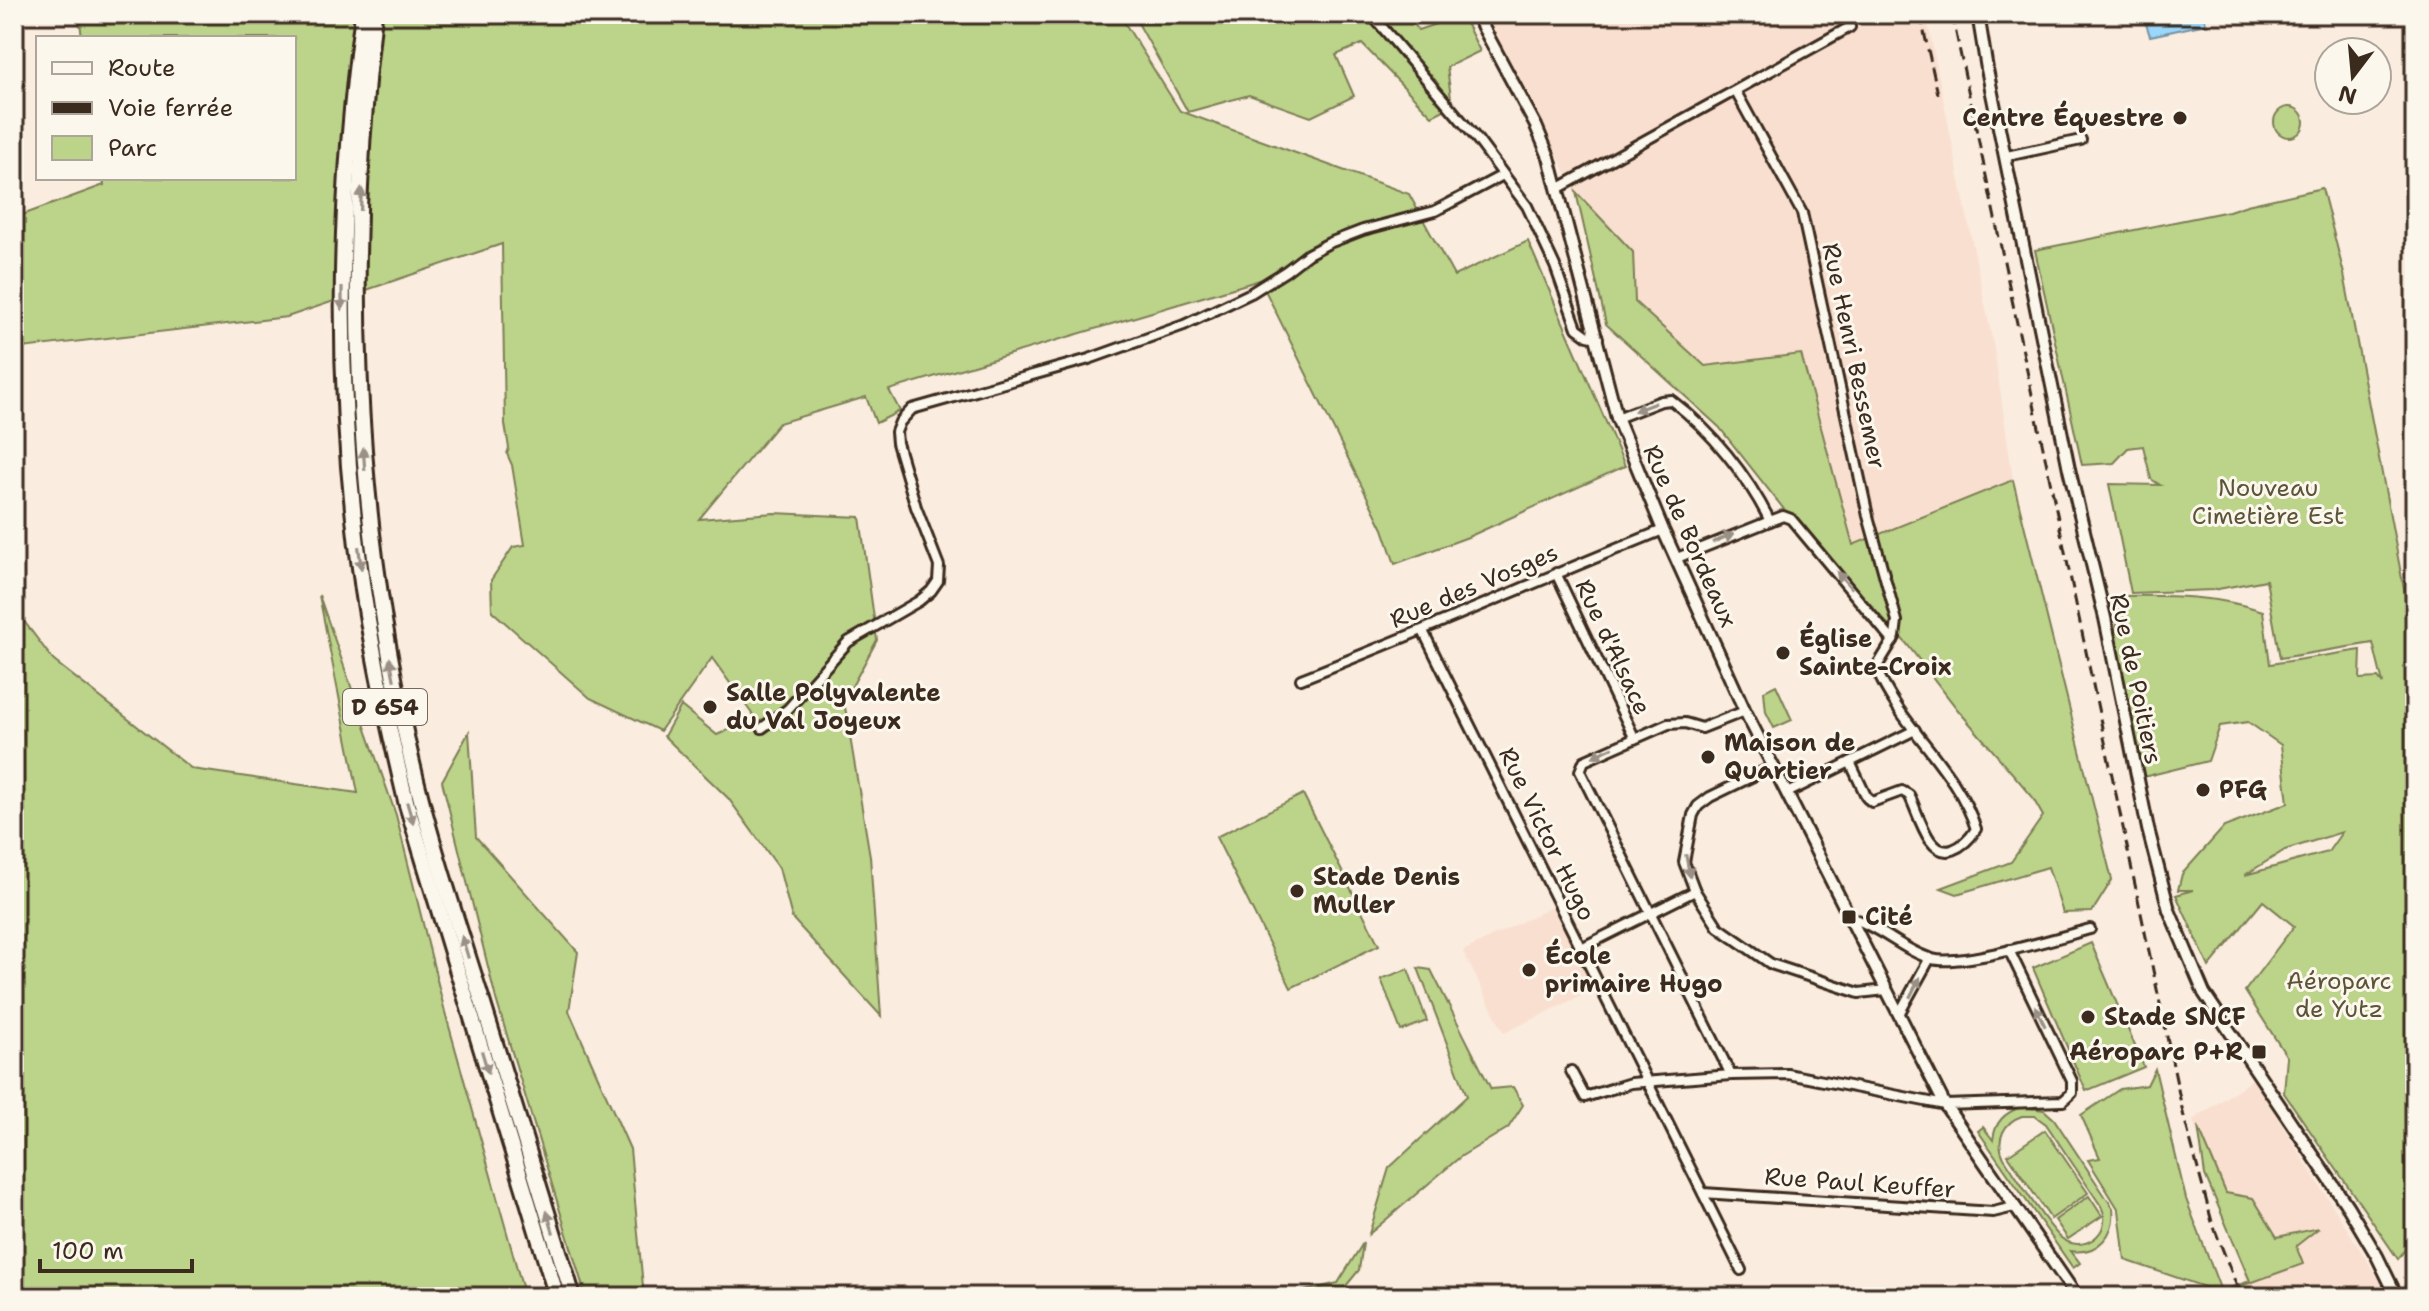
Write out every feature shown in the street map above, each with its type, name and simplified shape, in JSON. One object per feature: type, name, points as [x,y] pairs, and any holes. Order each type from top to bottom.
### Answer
[{"type":"highway","name":"D 654","points":[[363,14],[345,185],[342,291],[349,471],[363,590],[407,805],[557,1297]]},
{"type":"highway","name":"D 654","points":[[374,14],[364,118],[358,319],[364,460],[374,565],[392,671],[421,802],[573,1297]]},
{"type":"street","points":[[1371,14],[1477,139],[1527,206],[1542,234],[1577,328],[1588,336],[1598,338]]},
{"type":"street","name":"Rue de Bordeaux","points":[[1476,14],[1536,126],[1559,188],[1617,418],[1663,530],[1745,711],[1945,1105],[2077,1297]]},
{"type":"street","name":"Rue de Poitiers","points":[[1978,14],[2078,513],[2105,618],[2144,815],[2169,910],[2204,993],[2348,1207],[2397,1297]]},
{"type":"street","points":[[1559,188],[1850,27]]},
{"type":"street","name":"Rue Henri Bessemer","points":[[1736,92],[1802,213],[1868,516],[1897,621],[1893,641]]},
{"type":"street","points":[[2007,156],[2081,140]]},
{"type":"street","points":[[762,728],[788,709],[848,642],[919,601],[938,581],[939,566],[916,507],[897,443],[896,432],[900,422],[912,409],[1061,368],[1184,325],[1251,293],[1329,243],[1363,230],[1435,211],[1503,175]]},
{"type":"street","points":[[1617,418],[1671,400],[1709,433],[1738,470],[1770,521]]},
{"type":"street","points":[[1677,558],[1783,516],[1791,519],[1893,641],[1876,668],[1968,806],[1976,829],[1970,839],[1960,846],[1940,851],[1930,842],[1909,795],[1902,791],[1872,802],[1867,798],[1850,762]]},
{"type":"street","name":"Rue des Vosges","points":[[1301,679],[1663,530]]},
{"type":"street","name":"Rue d'Alsace","points":[[1556,573],[1634,737]]},
{"type":"street","name":"Rue Victor Hugo","points":[[1423,631],[1741,1270]]},
{"type":"street","points":[[1731,1075],[1580,771],[1584,761],[1668,724],[1685,723],[1702,728],[1745,711]]},
{"type":"street","points":[[1787,793],[1915,730]]},
{"type":"street","points":[[1774,766],[1698,806],[1693,815],[1684,862],[1695,891],[1718,927],[1771,964],[1859,993],[1886,990]]},
{"type":"street","points":[[1581,948],[1695,891]]},
{"type":"street","points":[[1849,917],[1866,922],[1930,958],[1944,961],[2009,950],[2090,929]]},
{"type":"street","points":[[1571,1071],[1585,1097],[1631,1083],[1788,1074],[1945,1105],[2063,1101],[2072,1093],[2072,1081],[2009,950]]},
{"type":"street","points":[[1899,1014],[1930,958]]},
{"type":"street","name":"Rue Paul Keuffer","points":[[1703,1193],[1993,1212],[2014,1207]]},
{"type":"shaded area","points":[[1485,14],[1926,14],[1994,349],[2013,480],[1853,546],[1801,354],[1705,366],[1635,302],[1633,252],[1576,192]]},
{"type":"shaded area","name":"École primaire Hugo","points":[[1553,906],[1595,989],[1504,1033],[1463,951]]},
{"type":"shaded area","points":[[2253,1079],[2388,1297],[2252,1297],[2193,1120]]},
{"type":"green space","points":[[79,14],[1119,14],[1180,111],[1409,194],[1454,276],[1528,241],[1625,466],[1468,537],[1395,564],[1383,529],[1260,280],[889,390],[900,411],[876,423],[866,397],[779,423],[699,519],[774,513],[860,517],[877,640],[844,701],[870,856],[881,1016],[792,918],[779,868],[728,798],[664,736],[681,706],[717,735],[755,718],[712,658],[660,731],[590,698],[492,611],[491,580],[513,547],[525,545],[512,465],[507,454],[502,244],[287,317],[14,349],[14,218],[104,185],[103,180],[296,180],[296,36],[82,36]]},
{"type":"green space","points":[[1133,14],[1408,14],[1418,30],[1462,15],[1480,51],[1447,67],[1452,106],[1432,116],[1362,44],[1336,55],[1354,96],[1311,117],[1249,95],[1188,112]]},
{"type":"green space","points":[[2289,107],[2295,108],[2303,116],[2303,128],[2295,136],[2289,137],[2283,136],[2275,128],[2274,122],[2275,116],[2283,108]]},
{"type":"green space","points":[[2322,188],[2344,274],[2407,605],[2415,616],[2415,1236],[2398,1259],[2284,1093],[2287,1057],[2245,991],[2294,926],[2263,901],[2209,967],[2176,895],[2193,890],[2178,890],[2182,874],[2224,827],[2288,803],[2281,745],[2248,722],[2220,726],[2208,761],[2139,778],[2112,650],[2122,596],[2194,598],[2229,602],[2263,611],[2270,664],[2361,650],[2360,679],[2378,678],[2383,684],[2373,643],[2280,658],[2266,580],[2213,590],[2131,593],[2109,484],[2160,485],[2151,479],[2143,446],[2128,448],[2114,463],[2082,465],[2035,250]],"holes":[[[2342,832],[2328,852],[2245,875],[2285,850]]]},
{"type":"green space","points":[[1576,192],[1633,252],[1635,302],[1705,366],[1801,354],[1853,545],[2013,480],[2112,880],[2092,912],[2063,913],[2048,867],[1957,894],[1941,888],[2011,862],[2043,816],[2031,795],[1906,643],[1813,546],[1719,427],[1606,324]]},
{"type":"green space","points":[[319,595],[396,815],[445,1012],[525,1297],[14,1297],[14,608],[54,661],[192,769],[358,793]]},
{"type":"green space","points":[[1776,685],[1792,720],[1774,728],[1766,712],[1764,691]]},
{"type":"green space","points":[[469,732],[476,837],[578,952],[569,1011],[630,1149],[644,1297],[586,1297],[496,999],[442,781]]},
{"type":"green space","name":"Stade Denis Muller","points":[[1303,794],[1379,945],[1291,988],[1216,837]]},
{"type":"green space","name":"Stade SNCF","points":[[2091,943],[2144,1067],[2086,1091],[2033,968]]},
{"type":"green space","points":[[1418,968],[1431,970],[1491,1089],[1513,1087],[1523,1105],[1508,1128],[1460,1157],[1369,1234],[1389,1168],[1467,1096]]},
{"type":"green space","points":[[1408,969],[1427,1021],[1401,1031],[1381,979]]},
{"type":"green space","points":[[2155,1069],[2186,1199],[2221,1291],[2250,1281],[2205,1175],[2198,1126],[2226,1193],[2253,1198],[2277,1237],[2319,1228],[2296,1246],[2303,1264],[2222,1293],[2125,1260],[2119,1210],[2088,1160],[2100,1158],[2081,1115],[2120,1089],[2147,1085]]},
{"type":"green space","points":[[2015,1109],[2044,1110],[2054,1119],[2113,1208],[2112,1226],[2103,1241],[2089,1250],[2071,1251],[2080,1263],[2073,1268],[1978,1131],[1983,1127],[1993,1140],[1998,1123]],"holes":[[[2022,1116],[2035,1116],[2046,1124],[2101,1206],[2104,1216],[2100,1233],[2086,1243],[2068,1242],[2059,1236],[2001,1151],[2001,1138],[2006,1127]]]},
{"type":"green space","points":[[2045,1130],[2088,1193],[2051,1219],[2008,1155]]},
{"type":"green space","points":[[2089,1196],[2102,1216],[2068,1239],[2055,1220]]},
{"type":"green space","points":[[1363,1243],[1359,1270],[1337,1297],[1279,1297],[1338,1283]]},
{"type":"water","points":[[2160,14],[2204,14],[2206,24],[2150,36],[2144,18]]},
{"type":"railway","points":[[1920,14],[1938,94]]},
{"type":"railway","points":[[1952,14],[2183,1113],[2212,1222],[2241,1297]]},
{"type":"place","name":"Centre Équestre","points":[[2180,118]]},
{"type":"place","name":"Église Sainte-Croix","points":[[1783,653]]},
{"type":"place","name":"Salle Polyvalente du Val Joyeux","points":[[710,707]]},
{"type":"place","name":"Maison de Quartier","points":[[1708,757]]},
{"type":"place","name":"PFG","points":[[2203,790]]},
{"type":"place","name":"Stade Denis Muller","points":[[1297,891]]},
{"type":"place","name":"Cité","points":[[1849,917]]},
{"type":"place","name":"École primaire Hugo","points":[[1529,970]]},
{"type":"place","name":"Stade SNCF","points":[[2088,1017]]},
{"type":"place","name":"Aéroparc P+R","points":[[2259,1052]]},
{"type":"park label","name":"Nouveau Cimetière Est","points":[[2268,502]]},
{"type":"park label","name":"Aéroparc de Yutz","points":[[2339,995]]}]
